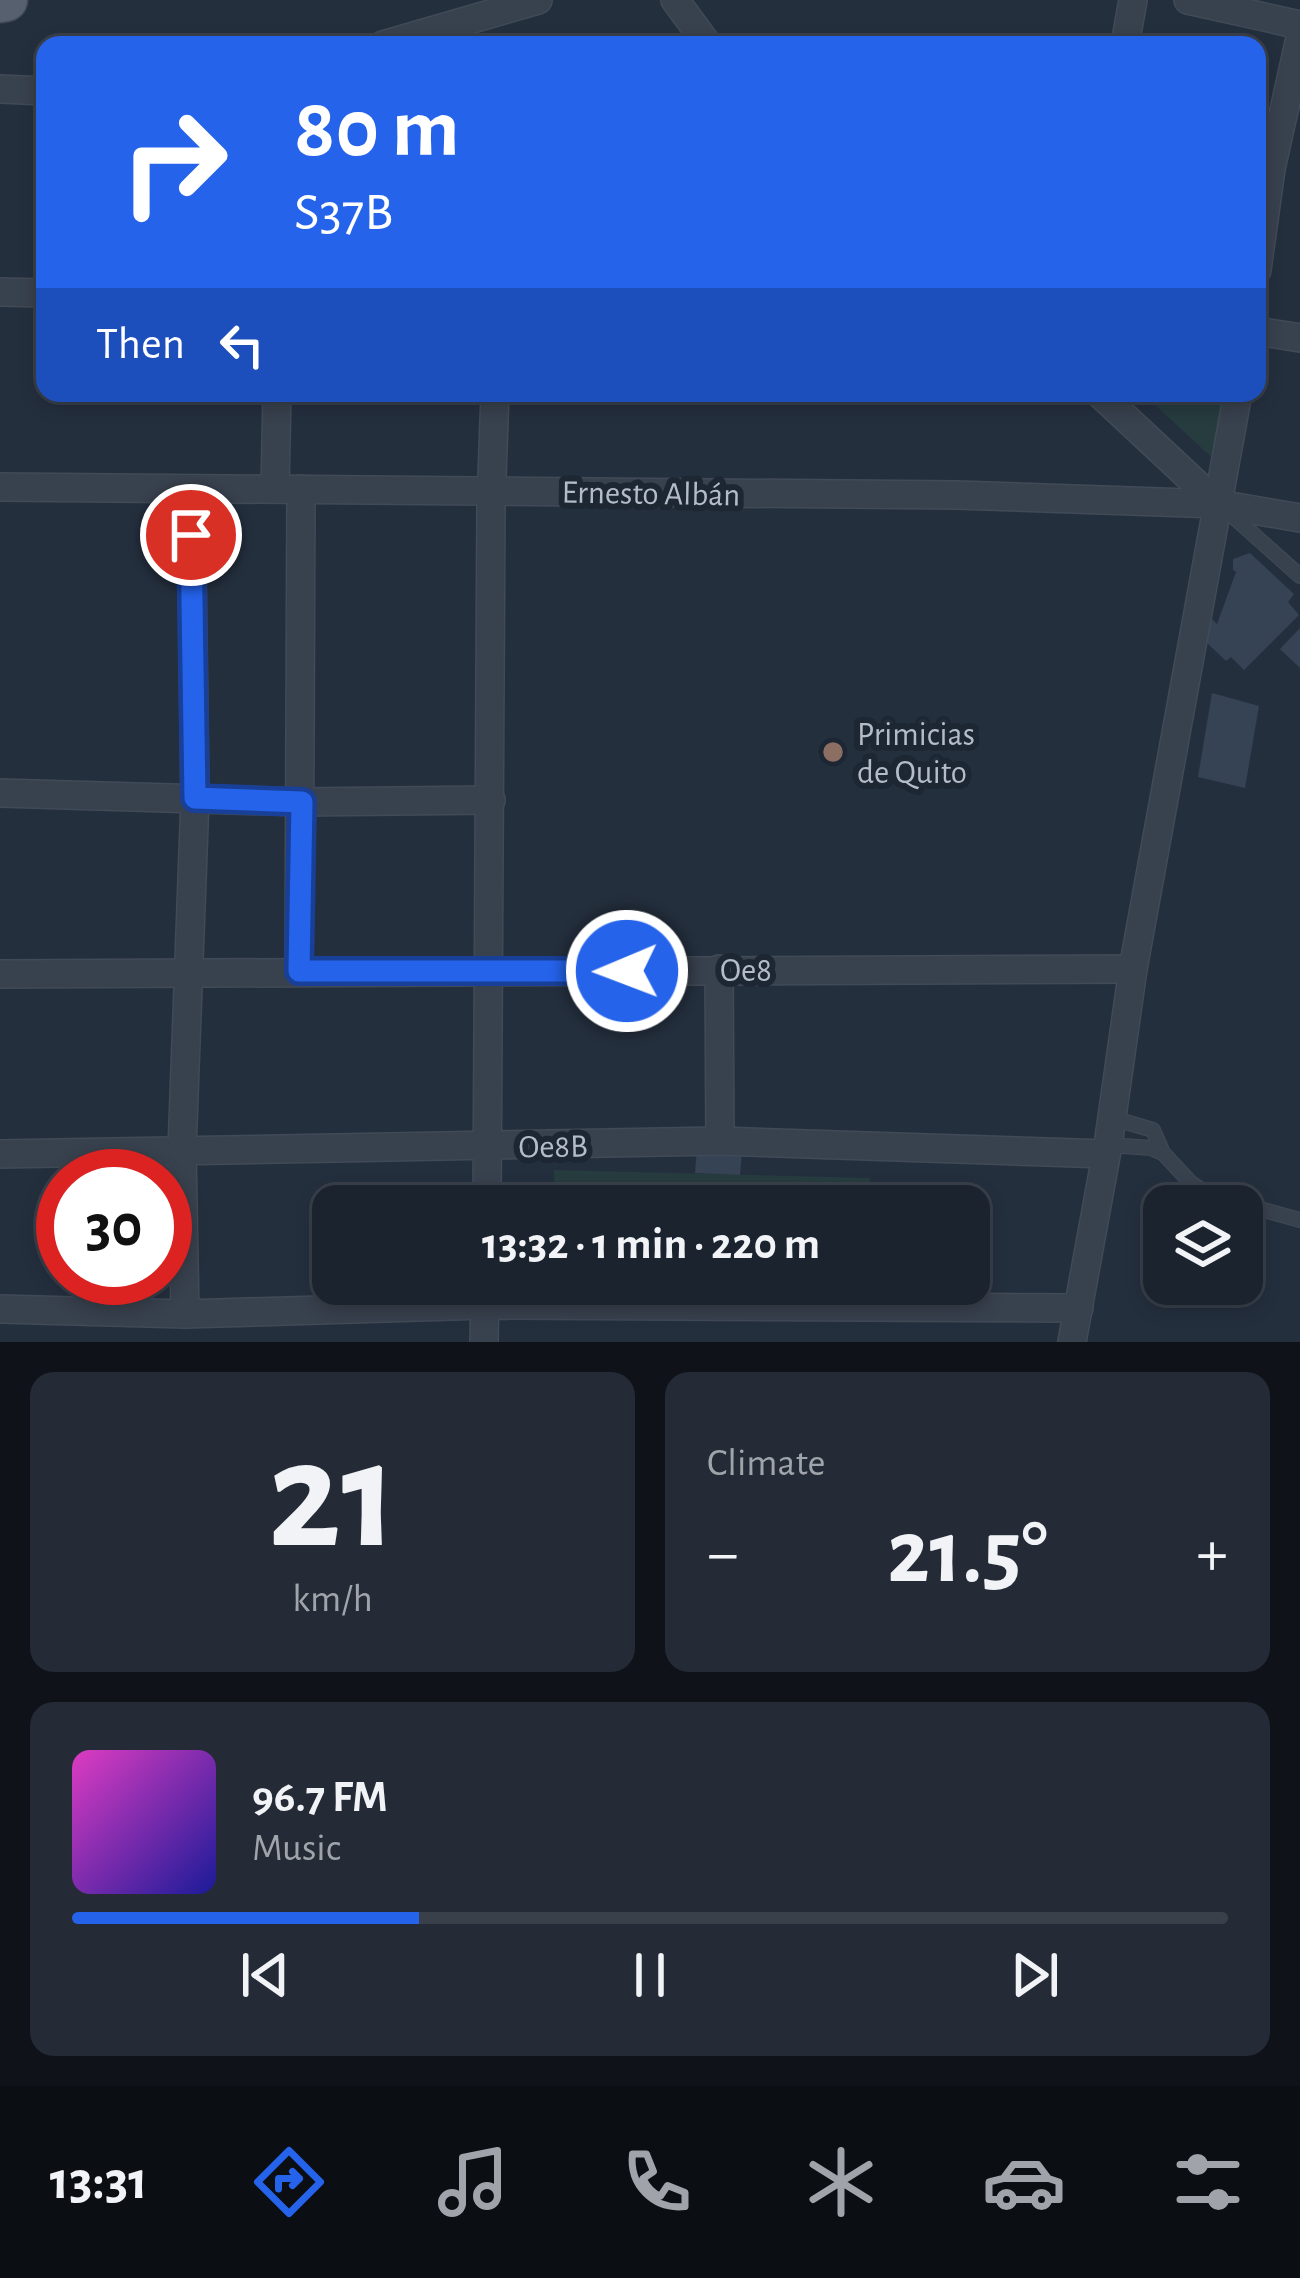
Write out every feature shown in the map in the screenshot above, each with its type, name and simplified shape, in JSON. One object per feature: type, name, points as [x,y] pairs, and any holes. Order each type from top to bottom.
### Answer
[{"type":"street","points":[[413,36],[538,0]]},
{"type":"street","points":[[675,0],[701,36]]},
{"type":"street","points":[[1127,36],[1133,0]]},
{"type":"street","points":[[1188,0],[1300,25]]},
{"type":"street","points":[[1266,161],[1300,38]]},
{"type":"street","points":[[0,88],[36,90]]},
{"type":"street","points":[[1266,168],[1300,173]]},
{"type":"street","points":[[0,292],[36,293]]},
{"type":"street","points":[[1266,332],[1300,338]]},
{"type":"street","points":[[278,402],[288,489],[302,802],[299,971]]},
{"type":"street","points":[[487,1185],[495,402]]},
{"type":"street","points":[[1109,402],[1218,504]]},
{"type":"street","points":[[1072,1342],[1109,1139],[1133,969],[1236,402]]},
{"type":"street","name":"Ernesto Albán","points":[[0,488],[957,495],[1218,504],[1300,518]]},
{"type":"street","points":[[182,1149],[195,798],[191,491]]},
{"type":"street","points":[[0,793],[302,802],[491,800]]},
{"type":"street","points":[[719,969],[720,1142]]},
{"type":"street","name":"Oe8","points":[[0,974],[1133,969]]},
{"type":"street","name":"Oe8B","points":[[192,1150],[1109,1139]]},
{"type":"street","name":"Oe8B","points":[[0,1154],[36,1153]]},
{"type":"street","points":[[0,1310],[174,1324],[378,1305]]},
{"type":"street","points":[[484,1342],[485,1305]]},
{"type":"street","points":[[942,1305],[1079,1308]]},
{"type":"lane","points":[[1218,504],[1300,576]]},
{"type":"lane","points":[[1109,1139],[1153,1130],[1163,1153],[1209,1195],[1300,1220]]},
{"type":"lane","points":[[1109,1139],[1163,1153]]},
{"type":"green space","points":[[1152,402],[1228,402],[1220,465]]},
{"type":"green space","points":[[554,1170],[870,1178],[870,1185],[554,1185]]},
{"type":"building","points":[[1250,553],[1294,594],[1288,602],[1299,615],[1244,670],[1206,642],[1236,572],[1233,559]]},
{"type":"building","points":[[1300,628],[1300,668],[1280,649]]},
{"type":"building","points":[[1212,693],[1259,706],[1245,788],[1198,777]]},
{"type":"building","points":[[697,1148],[742,1151],[740,1175],[695,1173]]},
{"type":"place","name":"Primicias de Quito","points":[[833,752]]},
{"type":"route","points":[[191,535],[195,798],[302,802],[299,971],[627,971]]}]
